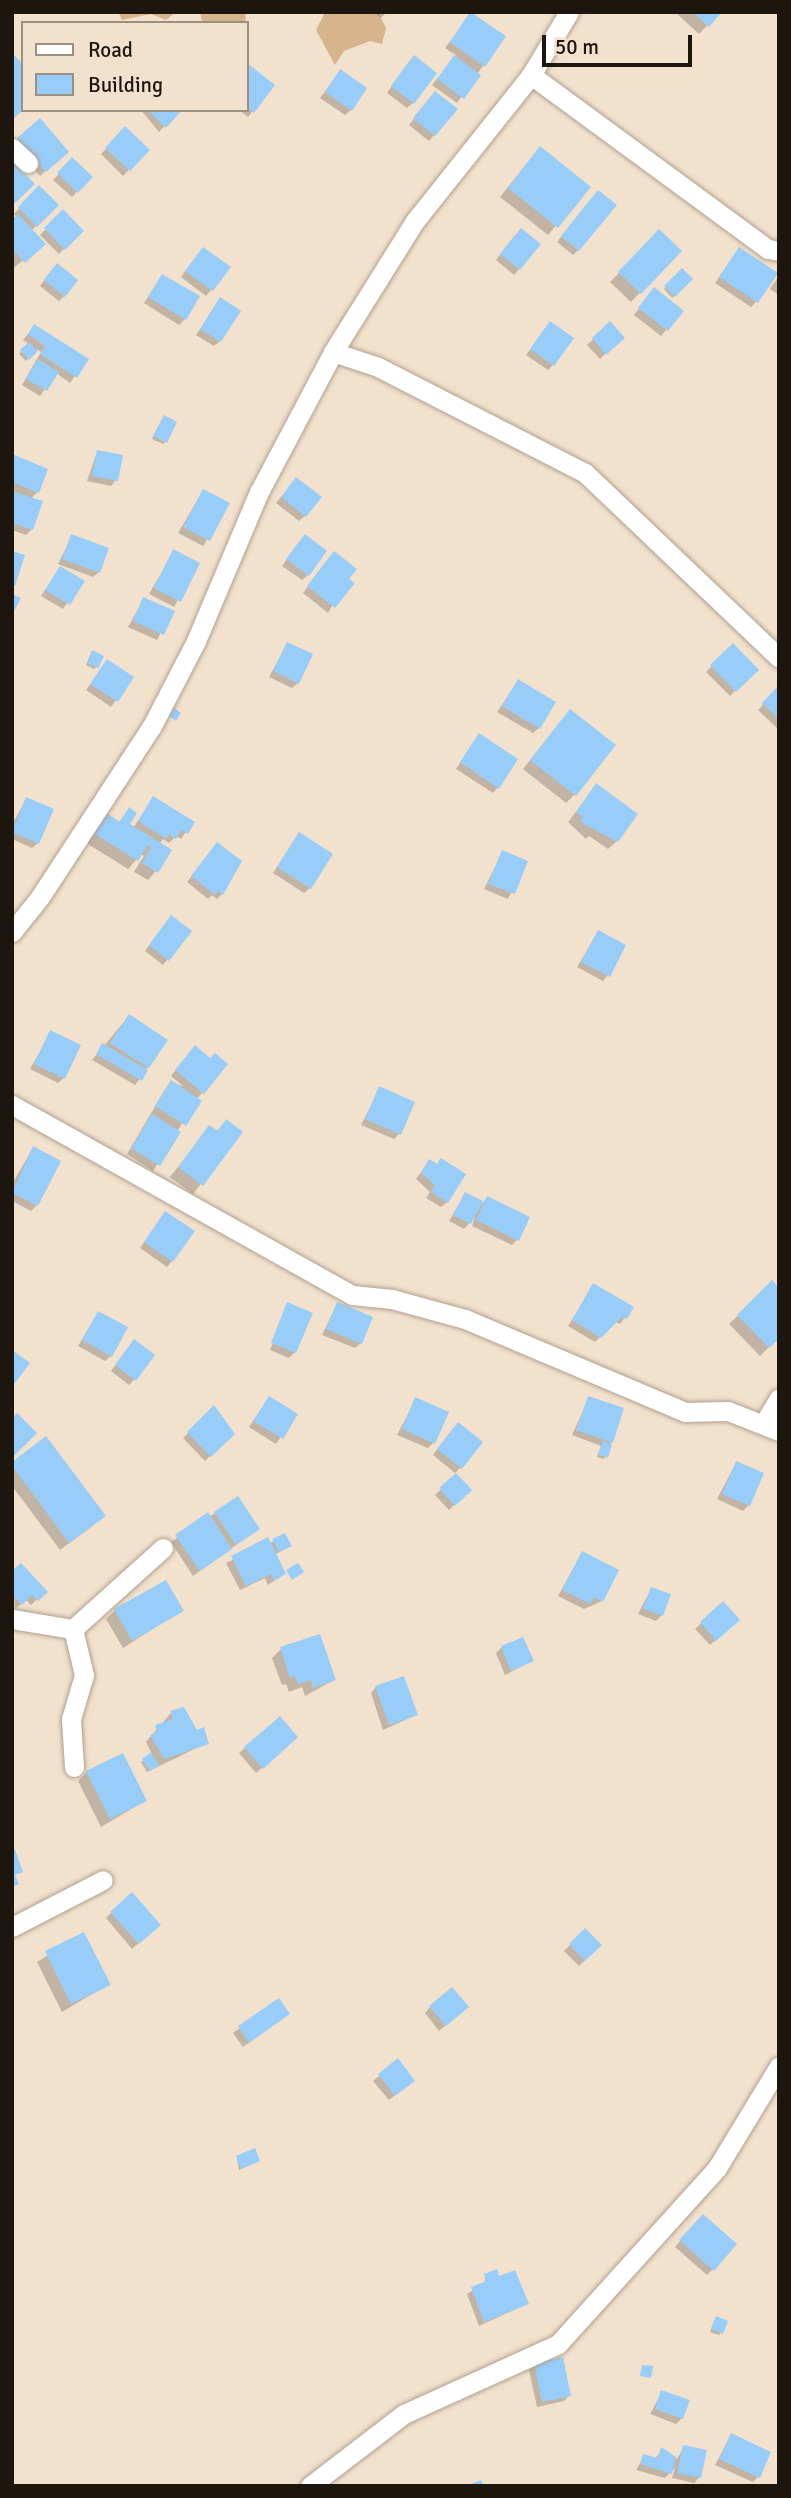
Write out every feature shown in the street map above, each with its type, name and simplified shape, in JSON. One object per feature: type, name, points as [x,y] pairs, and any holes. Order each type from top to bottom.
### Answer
[{"type":"street","points":[[12,932],[40,897],[152,726],[196,641],[258,492],[333,352],[415,221],[531,75],[569,12]]},
{"type":"street","points":[[531,75],[768,249],[779,251]]},
{"type":"street","points":[[12,148],[28,163]]},
{"type":"street","points":[[333,352],[378,367],[585,473],[779,658]]},
{"type":"street","points":[[12,1105],[352,1295],[392,1299],[465,1319],[685,1412],[728,1410],[772,1427],[779,1398]]},
{"type":"street","points":[[73,1629],[163,1548]]},
{"type":"street","points":[[12,1619],[73,1629]]},
{"type":"street","points":[[73,1629],[84,1675],[71,1719],[74,1767]]},
{"type":"street","points":[[12,1927],[103,1880]]},
{"type":"street","points":[[310,2486],[404,2414],[558,2344],[717,2168],[779,2066]]},
{"type":"shaded area","points":[[118,12],[176,12],[166,20],[151,14],[122,20]]},
{"type":"shaded area","points":[[200,12],[245,12],[246,21],[202,21]]},
{"type":"shaded area","points":[[325,12],[378,12],[386,28],[382,44],[370,41],[344,51],[335,65],[316,30]]},
{"type":"building","points":[[470,12],[506,36],[485,67],[450,42]]},
{"type":"building","points":[[693,12],[722,12],[709,27]]},
{"type":"building","points":[[12,53],[21,62],[21,112],[12,120]]},
{"type":"building","points":[[414,55],[437,73],[414,104],[391,86]]},
{"type":"building","points":[[454,55],[481,75],[464,99],[437,79]]},
{"type":"building","points":[[248,64],[275,85],[254,113],[248,108]]},
{"type":"building","points":[[340,69],[367,88],[352,111],[325,92]]},
{"type":"building","points":[[435,91],[458,109],[435,136],[413,118]]},
{"type":"building","points":[[150,112],[180,112],[166,128]]},
{"type":"building","points":[[40,118],[69,152],[46,172],[17,138]]},
{"type":"building","points":[[125,126],[150,150],[130,171],[105,148]]},
{"type":"building","points":[[540,146],[591,187],[558,228],[508,188]]},
{"type":"building","points":[[72,157],[93,177],[78,193],[57,173]]},
{"type":"building","points":[[12,161],[35,184],[14,204],[12,202]]},
{"type":"building","points":[[39,185],[59,205],[37,227],[18,207]]},
{"type":"building","points":[[598,190],[617,205],[579,251],[561,236]]},
{"type":"building","points":[[63,209],[84,231],[65,250],[44,228]]},
{"type":"building","points":[[18,214],[46,244],[25,263],[12,249],[12,220]]},
{"type":"building","points":[[521,228],[541,244],[520,270],[500,254]]},
{"type":"building","points":[[659,229],[682,251],[641,294],[618,272]]},
{"type":"building","points":[[203,247],[231,267],[213,291],[185,271]]},
{"type":"building","points":[[739,247],[778,273],[758,303],[719,277]]},
{"type":"building","points":[[57,263],[78,280],[65,297],[44,280]]},
{"type":"building","points":[[682,268],[693,279],[675,297],[664,286]]},
{"type":"building","points":[[162,274],[200,296],[186,320],[148,297]]},
{"type":"building","points":[[654,287],[684,311],[668,331],[638,308]]},
{"type":"building","points":[[220,297],[241,311],[221,342],[200,329]]},
{"type":"building","points":[[550,321],[574,338],[554,366],[530,349]]},
{"type":"building","points":[[610,321],[625,338],[606,355],[592,338]]},
{"type":"building","points":[[34,324],[89,359],[77,378],[40,354],[45,346],[28,334]]},
{"type":"building","points":[[29,342],[38,351],[29,360],[20,350]]},
{"type":"building","points":[[38,359],[59,372],[47,391],[26,379]]},
{"type":"building","points":[[164,415],[177,422],[167,443],[153,436]]},
{"type":"building","points":[[97,450],[123,455],[118,481],[92,476]]},
{"type":"building","points":[[12,454],[48,469],[39,493],[12,482]]},
{"type":"building","points":[[296,477],[322,497],[306,517],[281,497]]},
{"type":"building","points":[[203,489],[230,503],[210,541],[183,527]]},
{"type":"building","points":[[12,491],[43,501],[33,530],[12,523]]},
{"type":"building","points":[[71,534],[109,548],[100,573],[62,559]]},
{"type":"building","points":[[305,534],[327,551],[309,576],[286,559]]},
{"type":"building","points":[[173,549],[200,563],[181,602],[154,588]]},
{"type":"building","points":[[12,551],[25,555],[15,586],[12,585]]},
{"type":"building","points":[[334,551],[357,569],[349,579],[355,583],[335,608],[307,586]]},
{"type":"building","points":[[60,566],[85,581],[70,605],[45,590]]},
{"type":"building","points":[[12,594],[21,598],[12,615]]},
{"type":"building","points":[[143,597],[175,611],[164,635],[133,621]]},
{"type":"building","points":[[287,642],[313,654],[299,684],[273,671]]},
{"type":"building","points":[[733,643],[759,670],[736,692],[710,665]]},
{"type":"building","points":[[92,650],[104,656],[98,668],[87,663]]},
{"type":"building","points":[[107,659],[134,677],[118,702],[90,684]]},
{"type":"building","points":[[518,679],[556,702],[540,729],[502,706]]},
{"type":"building","points":[[779,685],[779,719],[762,703]]},
{"type":"building","points":[[172,706],[181,713],[176,721],[166,714]]},
{"type":"building","points":[[570,709],[616,745],[576,796],[530,760]]},
{"type":"building","points":[[479,733],[518,759],[499,789],[460,762]]},
{"type":"building","points":[[596,783],[638,814],[618,842],[580,822],[583,817],[576,812]]},
{"type":"building","points":[[153,796],[195,822],[188,834],[181,830],[176,839],[169,834],[166,839],[138,821]]},
{"type":"building","points":[[26,797],[54,809],[39,844],[12,832]]},
{"type":"building","points":[[129,807],[137,813],[130,824],[172,850],[158,873],[142,863],[151,847],[148,845],[138,861],[90,831],[103,811],[120,822]]},
{"type":"building","points":[[299,832],[333,854],[311,889],[277,867]]},
{"type":"building","points":[[217,842],[242,861],[223,895],[218,891],[215,895],[191,876]]},
{"type":"building","points":[[502,850],[528,861],[515,894],[488,884]]},
{"type":"building","points":[[171,915],[192,931],[169,961],[149,945]]},
{"type":"building","points":[[598,930],[626,945],[610,977],[581,962]]},
{"type":"building","points":[[129,1014],[168,1040],[149,1068],[110,1043]]},
{"type":"building","points":[[50,1030],[81,1045],[65,1079],[34,1064]]},
{"type":"building","points":[[102,1043],[148,1070],[142,1081],[96,1054]]},
{"type":"building","points":[[195,1045],[210,1058],[215,1053],[228,1064],[204,1094],[175,1070]]},
{"type":"building","points":[[171,1080],[202,1101],[186,1126],[155,1106]]},
{"type":"building","points":[[379,1086],[415,1102],[401,1135],[365,1119]]},
{"type":"building","points":[[152,1114],[181,1132],[160,1166],[131,1148]]},
{"type":"building","points":[[226,1119],[243,1132],[203,1186],[178,1167],[209,1125],[218,1131]]},
{"type":"building","points":[[33,1146],[61,1161],[38,1206],[12,1193]]},
{"type":"building","points":[[441,1158],[466,1174],[448,1203],[431,1192],[435,1185],[421,1173],[429,1159],[437,1164]]},
{"type":"building","points":[[465,1192],[483,1201],[471,1224],[453,1215]]},
{"type":"building","points":[[487,1196],[530,1217],[519,1241],[476,1220]]},
{"type":"building","points":[[165,1211],[195,1231],[173,1262],[144,1242]]},
{"type":"building","points":[[772,1280],[779,1288],[779,1339],[769,1348],[737,1315]]},
{"type":"building","points":[[593,1283],[634,1307],[627,1319],[622,1317],[601,1338],[572,1320]]},
{"type":"building","points":[[287,1302],[313,1313],[296,1353],[271,1343]]},
{"type":"building","points":[[337,1302],[373,1317],[362,1344],[326,1329]]},
{"type":"building","points":[[98,1311],[128,1327],[112,1357],[82,1340]]},
{"type":"building","points":[[134,1339],[155,1355],[136,1381],[115,1365]]},
{"type":"building","points":[[12,1350],[30,1363],[12,1387]]},
{"type":"building","points":[[269,1396],[298,1414],[283,1439],[253,1421]]},
{"type":"building","points":[[588,1396],[624,1408],[613,1443],[576,1430]]},
{"type":"building","points":[[415,1397],[449,1412],[435,1444],[402,1429]]},
{"type":"building","points":[[214,1405],[235,1434],[211,1457],[187,1432]]},
{"type":"building","points":[[17,1413],[37,1433],[12,1458],[12,1419]]},
{"type":"building","points":[[458,1422],[483,1442],[462,1469],[437,1449]]},
{"type":"building","points":[[46,1436],[106,1516],[69,1543],[12,1466],[12,1462]]},
{"type":"building","points":[[603,1441],[612,1444],[608,1458],[598,1454]]},
{"type":"building","points":[[736,1461],[764,1473],[750,1506],[722,1494]]},
{"type":"building","points":[[456,1473],[472,1490],[455,1506],[439,1488]]},
{"type":"building","points":[[238,1496],[260,1529],[236,1545],[214,1512]]},
{"type":"building","points":[[208,1512],[232,1549],[200,1571],[175,1535]]},
{"type":"building","points":[[285,1533],[292,1546],[279,1552],[272,1539]]},
{"type":"building","points":[[268,1537],[286,1574],[274,1581],[271,1574],[246,1586],[231,1556]]},
{"type":"building","points":[[582,1551],[619,1570],[603,1602],[594,1597],[591,1604],[562,1590]]},
{"type":"building","points":[[21,1563],[48,1592],[38,1601],[32,1595],[22,1605],[12,1595],[12,1571]]},
{"type":"building","points":[[298,1563],[304,1572],[292,1580],[286,1570]]},
{"type":"building","points":[[166,1580],[184,1611],[132,1641],[114,1609]]},
{"type":"building","points":[[651,1587],[671,1594],[663,1616],[643,1609]]},
{"type":"building","points":[[723,1601],[740,1620],[716,1641],[700,1622]]},
{"type":"building","points":[[320,1634],[336,1680],[313,1688],[311,1680],[298,1684],[295,1676],[290,1678],[280,1647]]},
{"type":"building","points":[[523,1637],[534,1661],[511,1671],[501,1646]]},
{"type":"building","points":[[404,1676],[418,1715],[389,1725],[375,1686]]},
{"type":"building","points":[[184,1707],[197,1730],[204,1727],[209,1744],[164,1759],[150,1735],[157,1732],[155,1725],[173,1719],[170,1711]]},
{"type":"building","points":[[280,1716],[298,1737],[263,1769],[244,1747]]},
{"type":"building","points":[[151,1752],[159,1765],[150,1771],[142,1759]]},
{"type":"building","points":[[123,1753],[147,1801],[110,1819],[86,1771]]},
{"type":"building","points":[[13,1844],[23,1872],[15,1875],[19,1884],[12,1887]]},
{"type":"building","points":[[132,1892],[161,1925],[139,1944],[110,1912]]},
{"type":"building","points":[[585,1928],[602,1945],[585,1961],[569,1944]]},
{"type":"building","points":[[84,1932],[111,1985],[71,2004],[45,1951]]},
{"type":"building","points":[[452,1987],[469,2007],[446,2026],[429,2006]]},
{"type":"building","points":[[279,1998],[290,2014],[249,2043],[238,2026]]},
{"type":"building","points":[[398,2058],[415,2081],[395,2096],[378,2074]]},
{"type":"building","points":[[255,2148],[260,2161],[241,2169],[236,2156]]},
{"type":"building","points":[[703,2214],[737,2244],[714,2271],[679,2240]]},
{"type":"building","points":[[497,2269],[499,2276],[515,2270],[529,2304],[484,2322],[471,2287],[486,2281],[484,2274]]},
{"type":"building","points":[[716,2316],[728,2321],[723,2334],[711,2329]]},
{"type":"building","points":[[563,2357],[571,2396],[542,2402],[534,2363]]},
{"type":"building","points":[[642,2365],[653,2366],[651,2378],[640,2376]]},
{"type":"building","points":[[661,2390],[690,2400],[683,2419],[655,2409]]},
{"type":"building","points":[[731,2433],[771,2452],[760,2478],[719,2459]]},
{"type":"building","points":[[683,2445],[707,2450],[701,2478],[677,2473]]},
{"type":"building","points":[[661,2447],[676,2457],[672,2474],[640,2464],[643,2454],[658,2458]]},
{"type":"building","points":[[481,2480],[484,2486],[466,2486]]}]
